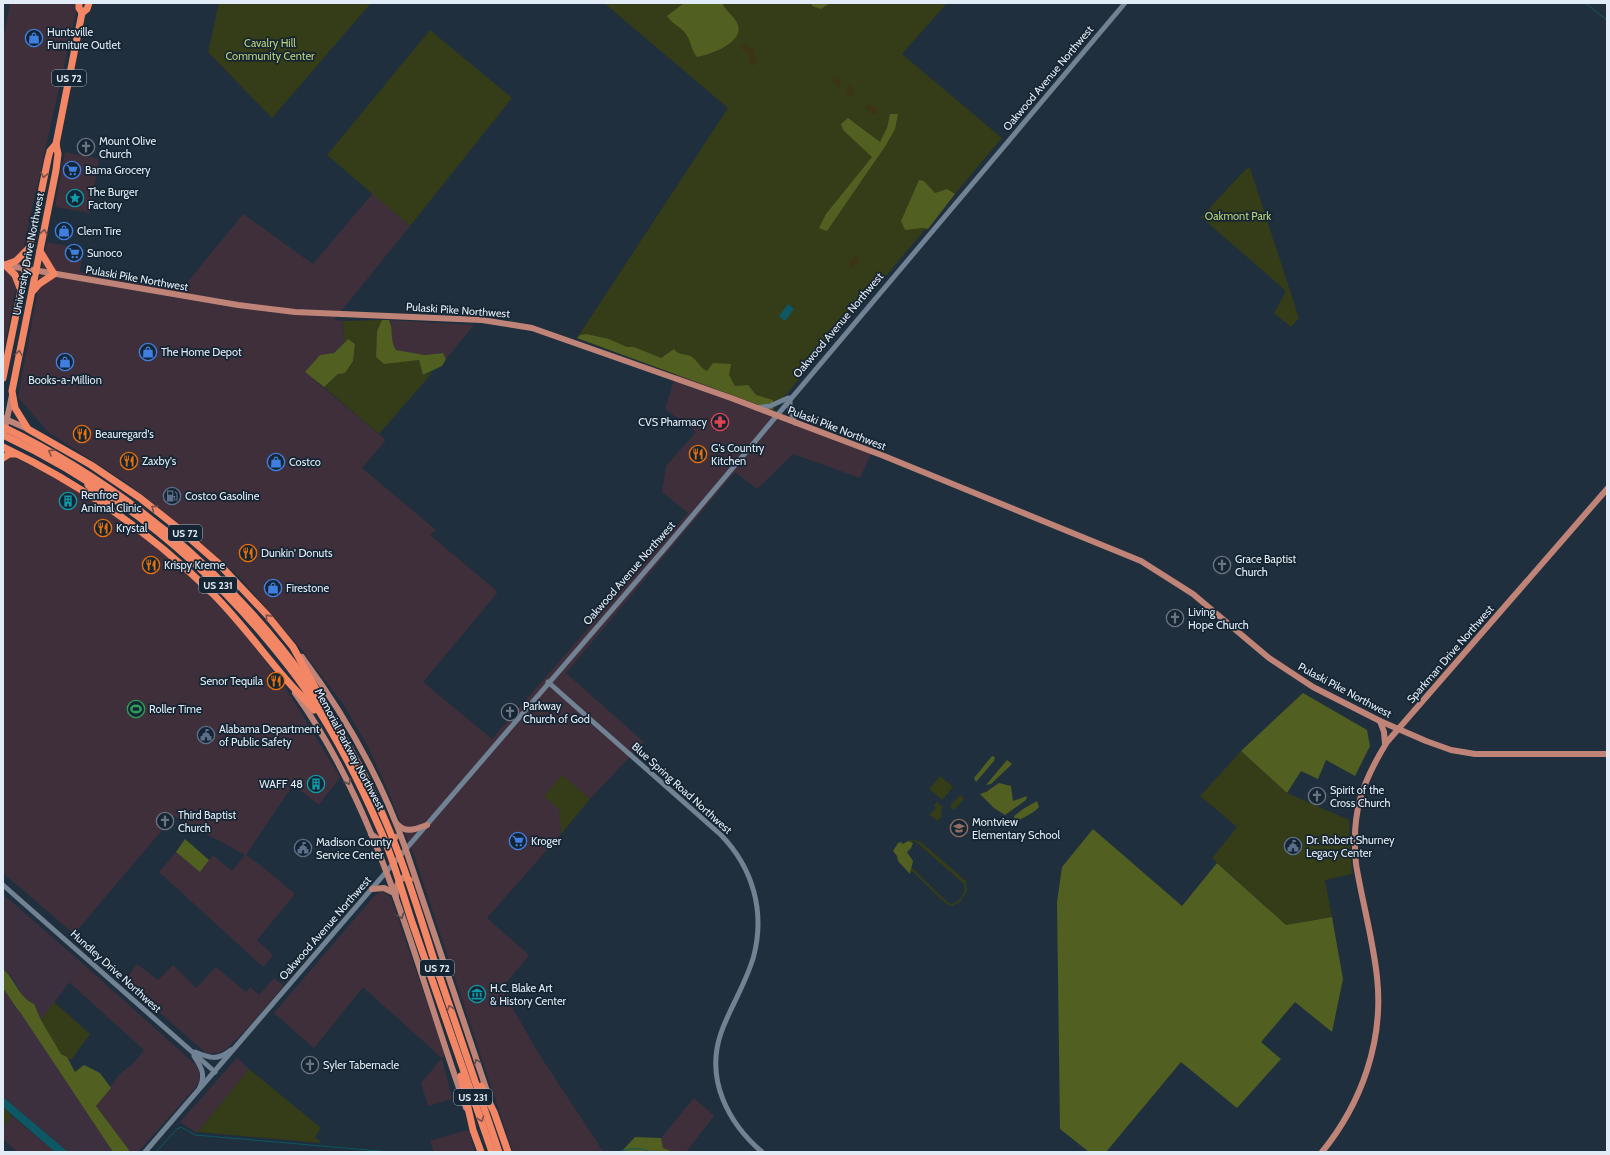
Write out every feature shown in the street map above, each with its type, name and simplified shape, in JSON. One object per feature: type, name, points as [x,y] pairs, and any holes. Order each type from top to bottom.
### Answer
[{"type":"highway","name":"University Drive Northwest","points":[[79,3],[78,8],[82,13]]},
{"type":"highway","name":"University Drive Northwest","points":[[12,391],[56,170],[58,154],[56,144],[82,13],[88,9],[89,3]]},
{"type":"highway","name":"University Drive Northwest","points":[[3,378],[28,248],[48,159],[50,151],[56,144]]},
{"type":"highway","points":[[21,290],[15,275],[4,265],[16,261],[28,248]]},
{"type":"highway","points":[[32,293],[39,284],[54,274],[40,251]]},
{"type":"highway","name":"US 72","points":[[12,391],[15,408],[28,429],[56,443],[120,484],[178,528],[218,563],[267,615],[293,647],[329,714]]},
{"type":"highway","name":"Memorial Parkway Northwest","points":[[3,427],[72,468],[144,514],[219,578],[240,599],[286,654],[329,714],[347,744],[388,825],[412,891],[499,1152]]},
{"type":"highway","points":[[3,458],[9,454],[16,454],[13,445],[14,438],[18,431],[28,429]]},
{"type":"highway","name":"Memorial Parkway Northwest","points":[[3,435],[26,442]]},
{"type":"highway","name":"US 72","points":[[3,447],[58,475],[116,512],[171,556],[213,595],[245,629],[284,677],[300,694],[332,735]]},
{"type":"highway","points":[[72,468],[120,484]]},
{"type":"highway","points":[[72,468],[116,512]]},
{"type":"highway","name":"Memorial Parkway Northwest","points":[[72,468],[150,525],[189,558],[222,589],[291,670],[306,691],[332,735],[380,828],[492,1152]]},
{"type":"highway","name":"US 72","points":[[454,1043],[474,1130],[481,1152]]},
{"type":"highway","name":"US 72","points":[[463,1045],[494,1112],[508,1152]]},
{"type":"main road","name":"Pulaski Pike Northwest","points":[[4,265],[238,305],[290,312],[448,318],[514,324],[563,338],[775,415],[890,459],[1141,561],[1193,594],[1288,672],[1313,687],[1380,721],[1440,746],[1475,754],[1607,754]]},
{"type":"main road","name":"University Drive Northwest","points":[[3,438],[5,419],[12,391]]},
{"type":"main road","points":[[5,419],[28,429]]},
{"type":"main road","name":"Sparkman Drive Northwest","points":[[1322,1152],[1338,1131],[1355,1100],[1368,1070],[1375,1037],[1377,978],[1356,864],[1354,836],[1357,807],[1370,770],[1385,744],[1398,728],[1607,489]]},
{"type":"main road","points":[[293,647],[318,680],[346,724],[396,823],[494,1112]]},
{"type":"main road","points":[[284,677],[318,729],[346,778],[370,833],[386,873],[474,1130]]},
{"type":"main road","points":[[1380,721],[1384,732],[1385,744]]},
{"type":"main road","points":[[396,823],[401,828],[408,830],[427,825]]},
{"type":"main road","points":[[370,833],[379,840],[392,841],[396,837],[397,833],[396,823]]},
{"type":"main road","points":[[396,904],[397,885],[404,877],[409,878],[420,892]]},
{"type":"main road","points":[[372,889],[384,888],[392,892]]},
{"type":"street","name":"Oakwood Avenue Northwest","points":[[145,1152],[406,850],[548,682],[666,547],[790,397],[1124,3]]},
{"type":"street","points":[[756,408],[770,406],[790,397],[790,410],[795,423]]},
{"type":"street","name":"Blue Spring Road Northwest","points":[[548,682],[721,836],[741,859],[751,880],[757,902],[757,938],[750,966],[720,1035],[717,1075],[721,1092],[733,1121],[744,1135],[762,1152]]},
{"type":"street","name":"Hundley Drive Northwest","points":[[3,885],[215,1072]]},
{"type":"street","points":[[188,1049],[207,1058],[213,1059],[227,1054],[242,1040]]},
{"type":"street","points":[[188,1049],[203,1073],[204,1078],[197,1093]]},
{"type":"shaded area","points":[[10,3],[78,3],[23,250],[3,357],[3,40]]},
{"type":"shaded area","points":[[65,152],[99,159],[90,213],[55,207]]},
{"type":"shaded area","points":[[373,193],[410,226],[334,320],[343,321],[344,342],[334,353],[305,372],[386,440],[362,468],[436,530],[430,535],[498,592],[423,682],[492,739],[688,513],[662,492],[666,466],[696,432],[665,409],[676,374],[781,413],[873,450],[860,478],[793,454],[757,489],[735,472],[566,673],[644,742],[590,799],[562,775],[559,809],[561,834],[487,918],[529,955],[503,987],[503,991],[537,1051],[603,1151],[599,1152],[513,1152],[415,858],[386,786],[367,745],[343,704],[301,649],[242,580],[197,539],[130,485],[48,432],[18,397],[47,242],[84,249],[80,272],[181,290],[243,214],[313,264]]},
{"type":"shaded area","points":[[389,320],[474,325],[446,359],[443,353],[425,355],[396,350],[391,342],[391,322]]},
{"type":"shaded area","points":[[3,452],[63,481],[112,513],[160,549],[202,588],[241,630],[284,685],[340,777],[319,805],[293,785],[246,855],[295,894],[257,940],[273,955],[263,967],[159,872],[176,852],[200,872],[213,855],[232,871],[245,855],[174,816],[74,934],[3,873]]},
{"type":"shaded area","points":[[385,892],[391,898],[445,1055],[442,1058],[363,987],[314,1048],[274,1013],[376,894]]},
{"type":"shaded area","points":[[3,894],[83,964],[41,1020],[34,1004],[25,1000],[12,977],[3,969]]},
{"type":"shaded area","points":[[83,964],[197,1066],[199,1072],[200,1079],[195,1088],[138,1152],[128,1152],[129,1150],[96,1106],[121,1073],[133,1064],[144,1050],[69,982]]},
{"type":"shaded area","points":[[137,964],[158,980],[173,965],[196,988],[216,967],[246,992],[250,987],[259,995],[274,978],[284,986],[244,1032],[226,1049],[219,1053],[207,1054],[124,981]]},
{"type":"shaded area","points":[[3,989],[8,994],[15,1007],[20,1011],[113,1152],[68,1152],[3,1097]]},
{"type":"shaded area","points":[[237,1058],[249,1069],[198,1132],[195,1132],[180,1122]]},
{"type":"shaded area","points":[[442,1058],[452,1099],[428,1106],[421,1083]]},
{"type":"shaded area","points":[[694,1098],[714,1116],[686,1152],[674,1152],[663,1148],[661,1138]]},
{"type":"shaded area","points":[[12,1116],[55,1152],[17,1152],[3,1139],[3,1127]]},
{"type":"shaded area","points":[[464,1131],[469,1131],[475,1152],[434,1152],[430,1141]]},
{"type":"green space","name":"Cavalry Hill Community Center","points":[[219,3],[371,3],[272,118],[208,52]]},
{"type":"green space","points":[[604,3],[947,3],[902,54],[1002,138],[773,410],[577,338],[728,108]]},
{"type":"green space","points":[[684,3],[722,3],[738,25],[736,37],[731,43],[717,51],[697,57],[686,34],[667,16]]},
{"type":"green space","points":[[811,3],[830,3],[821,9],[812,6]]},
{"type":"green space","points":[[430,30],[512,98],[410,226],[327,155]]},
{"type":"green space","points":[[890,114],[898,114],[895,129],[886,145],[827,231],[819,228],[826,214],[872,157],[843,130],[841,124],[848,118],[880,142],[887,128]]},
{"type":"green space","name":"Oakmont Park","points":[[1250,168],[1299,318],[1291,327],[1274,313],[1286,291],[1201,217],[1246,169]]},
{"type":"green space","points":[[919,180],[924,181],[935,193],[947,189],[955,194],[928,229],[922,228],[905,230],[901,221]]},
{"type":"green space","points":[[382,320],[377,331],[376,357],[419,360],[423,375],[433,372],[379,434],[324,387],[353,361],[355,344],[348,339],[344,342],[343,321]]},
{"type":"green space","points":[[382,320],[389,320],[396,350],[425,355],[443,353],[446,359],[442,366],[423,375],[419,360],[384,364],[376,357],[377,331]]},
{"type":"green space","points":[[586,334],[609,339],[627,347],[634,347],[661,358],[674,349],[680,354],[692,357],[707,371],[713,363],[731,364],[729,375],[735,386],[748,385],[756,395],[773,400],[773,410],[577,338],[580,335]]},
{"type":"green space","points":[[348,339],[355,344],[353,361],[345,373],[338,374],[324,387],[305,372],[320,355],[334,353]]},
{"type":"green space","points":[[1303,693],[1367,730],[1370,746],[1355,776],[1326,760],[1318,779],[1301,771],[1287,793],[1241,751]]},
{"type":"green space","points":[[1241,751],[1287,793],[1349,820],[1352,874],[1325,880],[1332,917],[1286,925],[1212,858],[1237,827],[1200,796]]},
{"type":"green space","points":[[992,756],[995,757],[994,761],[976,782],[974,778]]},
{"type":"green space","points":[[1007,760],[1012,764],[991,784],[986,785]]},
{"type":"green space","points":[[562,775],[590,799],[561,834],[559,809],[544,796]]},
{"type":"green space","points":[[940,776],[953,787],[942,800],[929,789]]},
{"type":"green space","points":[[999,783],[1011,786],[1013,801],[1027,796],[1026,800],[1005,815],[994,808],[980,794],[986,792]]},
{"type":"green space","points":[[960,795],[964,799],[954,810],[950,806]]},
{"type":"green space","points":[[1037,801],[1039,807],[1037,809],[1015,822],[1014,816]]},
{"type":"green space","points":[[937,802],[943,807],[941,810],[942,816],[938,821],[929,815],[936,808],[934,805]]},
{"type":"green space","points":[[1093,829],[1182,906],[1217,863],[1286,925],[1332,917],[1343,979],[1332,1032],[1295,1002],[1261,1042],[1281,1059],[1237,1108],[1181,1062],[1106,1152],[1089,1152],[1060,1129],[1057,902],[1062,867]]},
{"type":"green space","points":[[185,839],[209,860],[200,872],[176,852]]},
{"type":"green space","points":[[912,839],[921,842],[966,881],[967,891],[960,902],[952,906],[945,903],[906,865],[903,845]],"holes":[[[915,841],[964,884],[962,897],[954,903],[951,904],[947,902],[911,867],[904,848],[909,842]]]},
{"type":"green space","points":[[908,841],[913,843],[907,852],[913,861],[910,874],[898,861],[897,856],[893,851],[898,843],[901,842],[903,844]]},
{"type":"green space","points":[[3,969],[24,997],[34,1004],[41,1020],[61,1054],[67,1057],[75,1072],[84,1065],[100,1073],[111,1088],[96,1106],[129,1150],[128,1152],[113,1152],[20,1012],[3,989]]},
{"type":"green space","points":[[54,1002],[90,1034],[71,1060],[61,1054],[41,1020]]},
{"type":"green space","points":[[249,1069],[321,1128],[315,1137],[322,1143],[198,1132]]},
{"type":"green space","points":[[3,1107],[12,1116],[3,1127]]},
{"type":"green space","points":[[635,1137],[661,1138],[663,1148],[674,1152],[621,1152]]},
{"type":"sand","points":[[745,45],[755,51],[754,56],[757,58],[754,66],[750,63],[749,55],[741,48]]},
{"type":"sand","points":[[834,76],[840,80],[840,89],[837,88],[836,83],[832,81]]},
{"type":"sand","points":[[850,85],[854,95],[852,98],[846,92],[847,86]]},
{"type":"sand","points":[[868,104],[876,108],[878,113],[872,114],[866,108]]},
{"type":"sand","points":[[856,256],[859,257],[858,262],[854,264],[851,269],[849,267],[851,260]]},
{"type":"water","points":[[788,304],[794,309],[785,321],[779,316]]},
{"type":"water","points":[[3,1097],[68,1152],[55,1152],[3,1107]]},
{"type":"waterway","points":[[1585,3],[1607,20]]},
{"type":"waterway","points":[[156,1152],[177,1129],[181,1127],[195,1135],[391,1152]]},
{"type":"waterway","points":[[618,1152],[634,1149],[642,1149],[651,1152]]},
{"type":"place","name":"Huntsville Furniture Outlet","points":[[34,38]]},
{"type":"place","name":"Mount Olive Church","points":[[86,147]]},
{"type":"place","name":"Bama Grocery","points":[[72,170]]},
{"type":"place","name":"The Burger Factory","points":[[75,198]]},
{"type":"place","name":"Clem Tire","points":[[64,231]]},
{"type":"place","name":"Sunoco","points":[[74,253]]},
{"type":"place","name":"The Home Depot","points":[[148,352]]},
{"type":"place","name":"Books-a-Million","points":[[65,362]]},
{"type":"place","name":"CVS Pharmacy","points":[[720,422]]},
{"type":"place","name":"Beauregard's","points":[[82,434]]},
{"type":"place","name":"G's Country Kitchen","points":[[698,454]]},
{"type":"place","name":"Zaxby's","points":[[129,461]]},
{"type":"place","name":"Costco","points":[[276,462]]},
{"type":"place","name":"Costco Gasoline","points":[[172,496]]},
{"type":"place","name":"Renfroe Animal Clinic","points":[[68,501]]},
{"type":"place","name":"Krystal","points":[[103,528]]},
{"type":"place","name":"Dunkin' Donuts","points":[[248,553]]},
{"type":"place","name":"Krispy Kreme","points":[[151,565]]},
{"type":"place","name":"Grace Baptist Church","points":[[1222,565]]},
{"type":"place","name":"Firestone","points":[[273,588]]},
{"type":"place","name":"Living Hope Church","points":[[1175,618]]},
{"type":"place","name":"Senor Tequila","points":[[276,681]]},
{"type":"place","name":"Roller Time","points":[[136,709]]},
{"type":"place","name":"Parkway Church of God","points":[[510,712]]},
{"type":"place","name":"Alabama Department of Public Safety","points":[[206,735]]},
{"type":"place","name":"WAFF 48","points":[[316,784]]},
{"type":"place","name":"Spirit of the Cross Church","points":[[1317,796]]},
{"type":"place","name":"Third Baptist Church","points":[[165,821]]},
{"type":"place","name":"Montview Elementary School","points":[[959,828]]},
{"type":"place","name":"Kroger","points":[[518,841]]},
{"type":"place","name":"Dr. Robert Shurney Legacy Center","points":[[1293,846]]},
{"type":"place","name":"Madison County Service Center","points":[[303,848]]},
{"type":"place","name":"H.C. Blake Art & History Center","points":[[477,994]]},
{"type":"place","name":"Syler Tabernacle","points":[[310,1065]]}]
